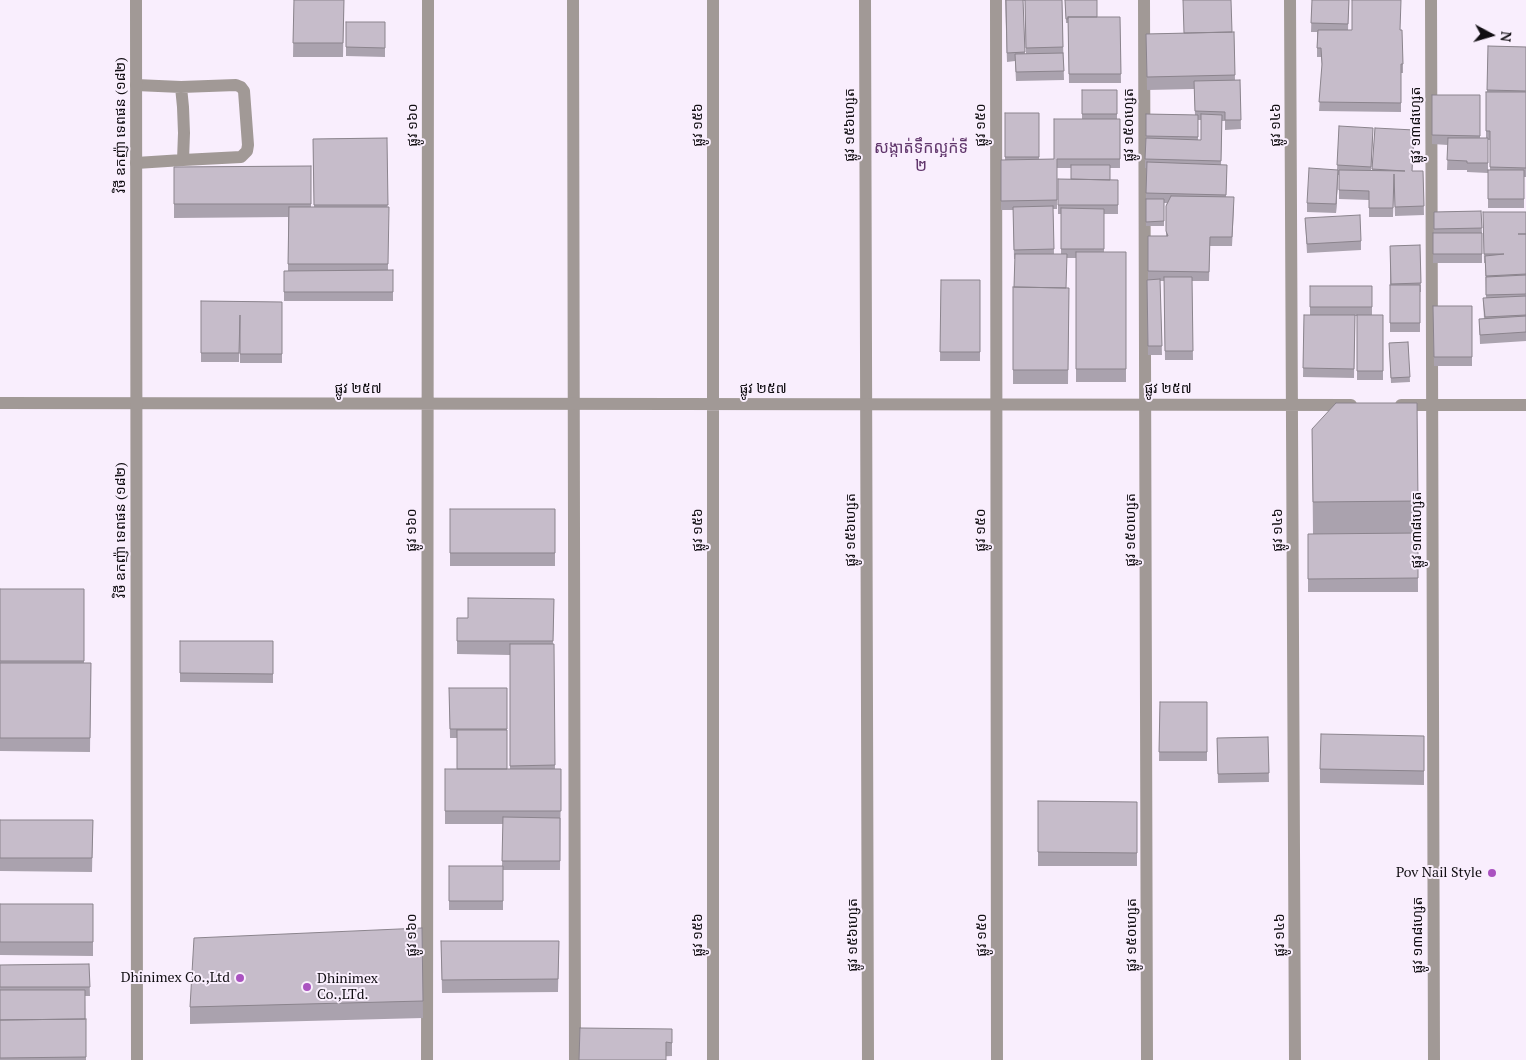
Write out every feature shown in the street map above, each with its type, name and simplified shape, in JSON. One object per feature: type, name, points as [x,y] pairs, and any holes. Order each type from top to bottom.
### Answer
[{"type":"street","name":"វិថី ឧកញ៉ា ទេពផន (១៨២)","points":[[136,0],[137,1060]]},
{"type":"street","name":"ផ្លូវ ១៦០","points":[[427,1060],[428,0]]},
{"type":"street","points":[[573,0],[575,1060]]},
{"type":"street","name":"ផ្លូវ ១៥៦","points":[[712,0],[714,1060]]},
{"type":"street","name":"ផ្លូវ ១៥៦ហ្សេត","points":[[865,0],[868,1060]]},
{"type":"street","name":"ផ្លូវ ១៥០","points":[[996,0],[998,1060]]},
{"type":"street","name":"ផ្លូវ ១៥០ហ្សេត","points":[[1144,0],[1147,1060]]},
{"type":"street","name":"ផ្លូវ ១៤៦","points":[[1290,0],[1296,1060]]},
{"type":"street","name":"ផ្លូវ ១៣៨ហ្សេត","points":[[1431,0],[1434,1060]]},
{"type":"street","points":[[136,86],[236,85],[241,87],[244,91],[248,145],[247,151],[241,157],[136,163]]},
{"type":"street","points":[[181,87],[184,133],[183,160]]},
{"type":"street","name":"ផ្លូវ ២៥៧","points":[[0,403],[1362,405]]},
{"type":"street","points":[[1392,405],[1526,405]]},
{"type":"building","points":[[294,0],[344,0],[343,43],[293,43]]},
{"type":"building","points":[[1006,0],[1023,0],[1025,52],[1007,53]]},
{"type":"building","points":[[1025,0],[1062,0],[1063,47],[1026,48]]},
{"type":"building","points":[[1065,0],[1097,0],[1097,17],[1068,17],[1066,19]]},
{"type":"building","points":[[1183,0],[1231,0],[1232,32],[1184,33]]},
{"type":"building","points":[[1312,0],[1349,0],[1348,24],[1311,23]]},
{"type":"building","points":[[1352,0],[1401,0],[1400,30],[1402,30],[1403,64],[1401,64],[1401,103],[1319,102],[1322,64],[1321,48],[1317,48],[1318,30],[1352,30]]},
{"type":"building","points":[[1068,17],[1120,17],[1121,74],[1069,74]]},
{"type":"building","points":[[346,22],[385,22],[385,48],[346,47]]},
{"type":"building","points":[[1234,32],[1235,75],[1147,77],[1146,34]]},
{"type":"building","points":[[1488,46],[1526,47],[1526,91],[1487,90]]},
{"type":"building","points":[[1063,53],[1064,71],[1016,72],[1015,54]]},
{"type":"building","points":[[1240,80],[1241,120],[1225,120],[1225,112],[1195,111],[1194,81]]},
{"type":"building","points":[[1082,90],[1117,90],[1117,114],[1082,114]]},
{"type":"building","points":[[1486,92],[1526,92],[1526,168],[1490,167],[1490,131],[1486,131]]},
{"type":"building","points":[[1432,95],[1480,95],[1480,136],[1432,135]]},
{"type":"building","points":[[1005,113],[1039,113],[1039,157],[1005,157]]},
{"type":"building","points":[[1146,114],[1198,115],[1198,137],[1146,136]]},
{"type":"building","points":[[1201,114],[1222,115],[1221,161],[1145,159],[1146,138],[1201,140]]},
{"type":"building","points":[[1054,119],[1120,119],[1120,159],[1057,159],[1057,200],[1001,201],[1001,160],[1054,159]]},
{"type":"building","points":[[1339,126],[1373,128],[1371,167],[1337,165]]},
{"type":"building","points":[[1375,128],[1414,130],[1412,171],[1423,171],[1424,206],[1395,207],[1394,174],[1393,208],[1369,208],[1369,191],[1339,190],[1339,170],[1405,171],[1372,169]]},
{"type":"building","points":[[387,138],[388,205],[314,205],[313,139]]},
{"type":"building","points":[[1448,138],[1488,138],[1488,163],[1467,163],[1467,161],[1447,160]]},
{"type":"building","points":[[1147,162],[1227,165],[1226,195],[1146,193]]},
{"type":"building","points":[[1071,165],[1110,165],[1110,180],[1071,179]]},
{"type":"building","points":[[311,166],[311,204],[174,204],[174,167]]},
{"type":"building","points":[[1309,168],[1338,170],[1336,204],[1307,203]]},
{"type":"building","points":[[1488,170],[1524,170],[1524,199],[1488,199]]},
{"type":"building","points":[[1058,179],[1118,180],[1118,205],[1058,205]]},
{"type":"building","points":[[1171,196],[1234,197],[1232,237],[1210,237],[1209,272],[1148,271],[1148,236],[1168,236],[1166,231],[1166,206]]},
{"type":"building","points":[[1146,199],[1164,199],[1164,221],[1146,222]]},
{"type":"building","points":[[1053,206],[1054,249],[1014,250],[1013,207]]},
{"type":"building","points":[[289,207],[389,207],[388,264],[288,264]]},
{"type":"building","points":[[1061,208],[1104,209],[1104,249],[1061,249]]},
{"type":"building","points":[[1481,211],[1482,228],[1434,229],[1434,212]]},
{"type":"building","points":[[1483,212],[1526,212],[1526,274],[1486,276],[1485,256],[1504,254],[1484,254]]},
{"type":"building","points":[[1360,215],[1361,241],[1307,244],[1305,218]]},
{"type":"building","points":[[1433,233],[1482,233],[1482,254],[1433,254]]},
{"type":"building","points":[[1420,245],[1421,283],[1391,284],[1390,246]]},
{"type":"building","points":[[1076,252],[1126,252],[1126,369],[1076,369]]},
{"type":"building","points":[[1015,254],[1067,254],[1066,288],[1014,287]]},
{"type":"building","points":[[393,270],[393,292],[284,292],[284,271]]},
{"type":"building","points":[[1526,275],[1526,294],[1486,295],[1486,277]]},
{"type":"building","points":[[1164,277],[1192,277],[1193,351],[1165,351]]},
{"type":"building","points":[[1160,279],[1162,346],[1148,346],[1147,280]]},
{"type":"building","points":[[941,280],[980,280],[980,352],[940,352]]},
{"type":"building","points":[[1390,285],[1420,285],[1420,323],[1390,323]]},
{"type":"building","points":[[1310,286],[1372,286],[1372,307],[1310,307]]},
{"type":"building","points":[[1013,287],[1069,288],[1068,370],[1013,370]]},
{"type":"building","points":[[1526,296],[1526,315],[1485,317],[1483,298]]},
{"type":"building","points":[[201,301],[282,302],[282,354],[240,354],[240,315],[239,353],[201,353]]},
{"type":"building","points":[[1433,306],[1472,306],[1472,357],[1434,357]]},
{"type":"building","points":[[1304,315],[1355,315],[1354,369],[1303,368]]},
{"type":"building","points":[[1357,315],[1383,315],[1383,371],[1357,371]]},
{"type":"building","points":[[1526,316],[1526,332],[1480,335],[1479,319]]},
{"type":"building","points":[[1408,342],[1410,377],[1391,378],[1389,343]]},
{"type":"building","points":[[1336,403],[1417,403],[1418,501],[1313,502],[1312,429]]},
{"type":"building","points":[[450,509],[555,509],[555,553],[450,553]]},
{"type":"building","points":[[1418,533],[1418,578],[1308,579],[1308,534]]},
{"type":"building","points":[[0,589],[84,589],[84,661],[0,661]]},
{"type":"building","points":[[468,598],[554,599],[553,641],[457,641],[457,618],[468,618]]},
{"type":"building","points":[[180,641],[273,641],[273,674],[180,673]]},
{"type":"building","points":[[510,644],[554,644],[555,765],[510,766]]},
{"type":"building","points":[[0,663],[91,663],[90,738],[0,738]]},
{"type":"building","points":[[449,688],[507,688],[507,729],[450,729]]},
{"type":"building","points":[[1160,702],[1207,702],[1207,752],[1159,752]]},
{"type":"building","points":[[457,730],[507,730],[507,769],[457,769]]},
{"type":"building","points":[[1321,734],[1424,736],[1424,771],[1320,769]]},
{"type":"building","points":[[1268,737],[1269,773],[1218,774],[1217,738]]},
{"type":"building","points":[[445,769],[561,769],[561,811],[445,811]]},
{"type":"building","points":[[1038,801],[1137,802],[1137,853],[1038,852]]},
{"type":"building","points":[[503,817],[560,818],[560,861],[502,861]]},
{"type":"building","points":[[0,820],[93,820],[92,858],[0,858]]},
{"type":"building","points":[[449,866],[503,866],[503,901],[449,901]]},
{"type":"building","points":[[0,904],[93,904],[93,942],[0,942]]},
{"type":"building","name":"Dhinimex Co.,LTd.","points":[[422,928],[423,1001],[190,1007],[194,938]]},
{"type":"building","points":[[441,941],[559,941],[558,979],[442,980]]},
{"type":"building","points":[[89,964],[90,987],[0,987],[0,965]]},
{"type":"building","points":[[0,990],[85,990],[85,1019],[0,1020]]},
{"type":"building","points":[[86,1019],[86,1057],[0,1058],[0,1020]]},
{"type":"building","points":[[580,1028],[672,1029],[672,1043],[666,1042],[666,1060],[579,1060]]},
{"type":"place","name":"Pov Nail Style","points":[[1492,873]]},
{"type":"place","name":"Dhinimex Co.,Ltd","points":[[240,978]]},
{"type":"place","name":"Dhinimex Co.,LTd.","points":[[307,987]]},
{"type":"district","name":"សង្កាត់ទឹកល្អក់ទី ២","points":[[921,157]]}]
